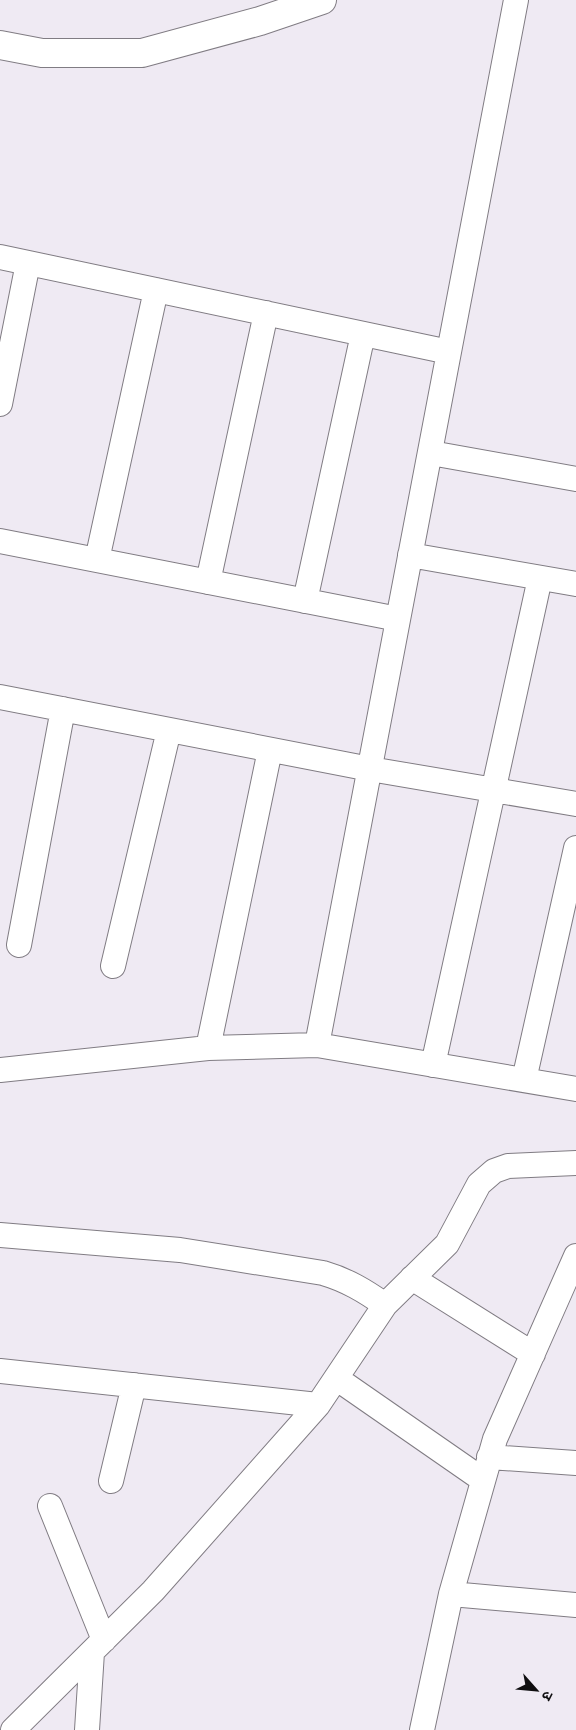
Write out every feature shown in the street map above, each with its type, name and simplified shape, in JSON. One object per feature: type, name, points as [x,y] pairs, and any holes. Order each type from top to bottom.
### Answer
[{"type":"street","points":[[0,45],[42,54],[142,53],[260,21],[322,0]]},
{"type":"street","points":[[318,1045],[516,0]]},
{"type":"street","points":[[0,257],[449,352]]},
{"type":"street","points":[[0,404],[4,368],[28,263]]},
{"type":"street","points":[[97,560],[156,290]]},
{"type":"street","points":[[208,582],[266,314]]},
{"type":"street","points":[[305,601],[363,334]]},
{"type":"street","points":[[431,453],[576,479]]},
{"type":"street","points":[[0,541],[398,619]]},
{"type":"street","points":[[410,555],[576,584]]},
{"type":"street","points":[[433,1064],[540,578]]},
{"type":"street","points":[[0,697],[370,769],[576,804]]},
{"type":"street","points":[[19,945],[63,709]]},
{"type":"street","points":[[113,966],[169,730]]},
{"type":"street","points":[[208,1048],[270,750]]},
{"type":"street","points":[[524,1080],[576,848]]},
{"type":"street","points":[[0,1070],[208,1048],[318,1045],[576,1089]]},
{"type":"street","points":[[13,1730],[154,1591],[318,1405],[385,1305],[446,1244],[478,1184],[494,1171],[508,1166],[576,1163]]},
{"type":"street","points":[[0,1239],[180,1250],[323,1273],[342,1278],[385,1305]]},
{"type":"street","points":[[422,1730],[451,1594],[495,1439],[576,1256]]},
{"type":"street","points":[[412,1278],[532,1354]]},
{"type":"street","points":[[0,1371],[318,1405]]},
{"type":"street","points":[[336,1378],[483,1480]]},
{"type":"street","points":[[111,1481],[134,1385]]},
{"type":"street","points":[[490,1457],[576,1463]]},
{"type":"street","points":[[50,1506],[98,1646],[87,1730]]},
{"type":"street","points":[[451,1594],[576,1605]]}]
